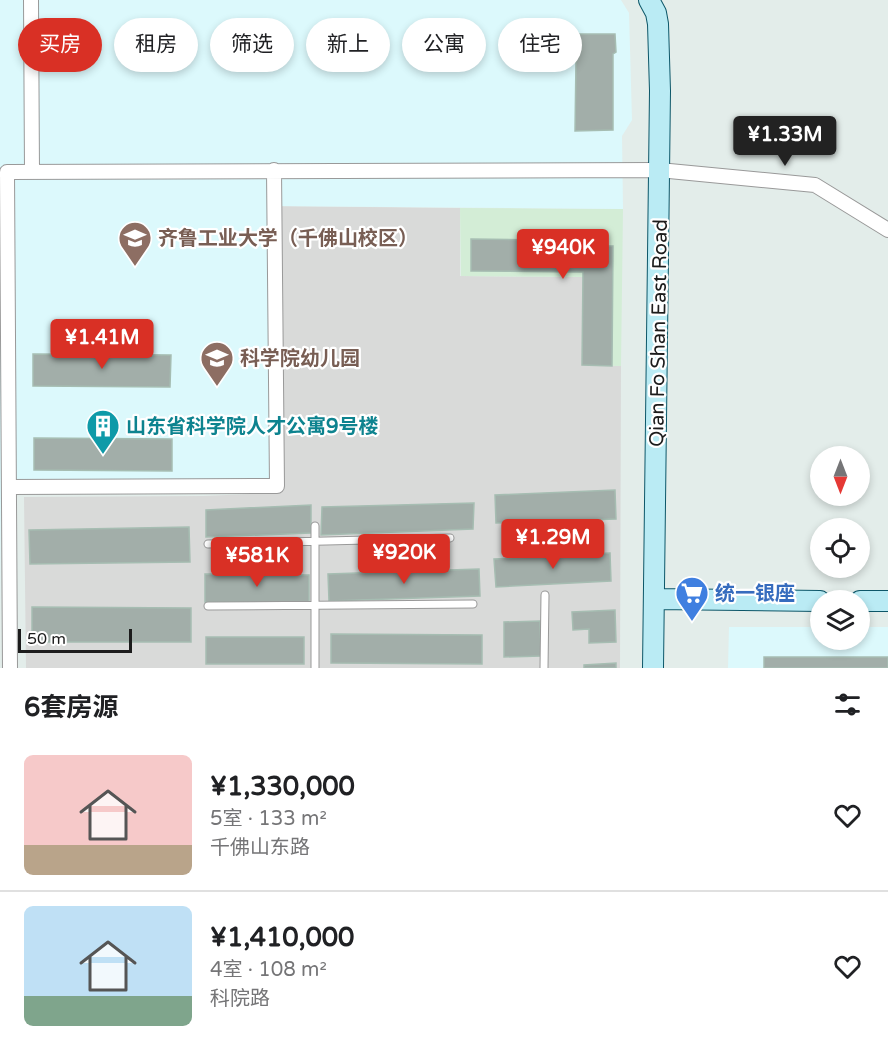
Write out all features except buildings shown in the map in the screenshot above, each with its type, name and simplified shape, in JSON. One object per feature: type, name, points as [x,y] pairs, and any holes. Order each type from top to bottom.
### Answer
[{"type":"main road","name":"Qian Fo Shan East Road","points":[[653,668],[660,67],[654,4]]},
{"type":"main road","points":[[655,599],[810,601]]},
{"type":"main road","points":[[870,601],[888,601]]},
{"type":"street","points":[[32,0],[32,171]]},
{"type":"street","points":[[10,487],[277,486],[274,170]]},
{"type":"street","points":[[10,668],[7,172],[659,170],[815,185],[888,230]]},
{"type":"lane","points":[[315,526],[315,668]]},
{"type":"lane","points":[[208,544],[450,538]]},
{"type":"lane","points":[[544,668],[545,595]]},
{"type":"lane","points":[[208,606],[473,604]]},
{"type":"shaded area","name":"齐鲁工业大学（千佛山校区）","points":[[0,0],[621,0],[629,13],[632,120],[622,136],[623,209],[270,206],[271,480],[1,483],[0,618]]},
{"type":"shaded area","points":[[269,206],[460,208],[460,276],[583,277],[582,365],[621,366],[620,668],[26,668],[24,497],[203,496],[270,493]]},
{"type":"shaded area","points":[[460,208],[623,209],[621,366],[582,365],[583,277],[461,276]]},
{"type":"shaded area","points":[[729,627],[810,627],[810,650],[870,650],[870,627],[888,627],[888,668],[728,668]]},
{"type":"place","name":"齐鲁工业大学（千佛山校区）","points":[[135,267]]},
{"type":"place","name":"科学院幼儿园","points":[[217,387]]},
{"type":"place","name":"山东省科学院人才公寓9号楼","points":[[103,455]]},
{"type":"place","name":"统一银座","points":[[692,622]]}]
